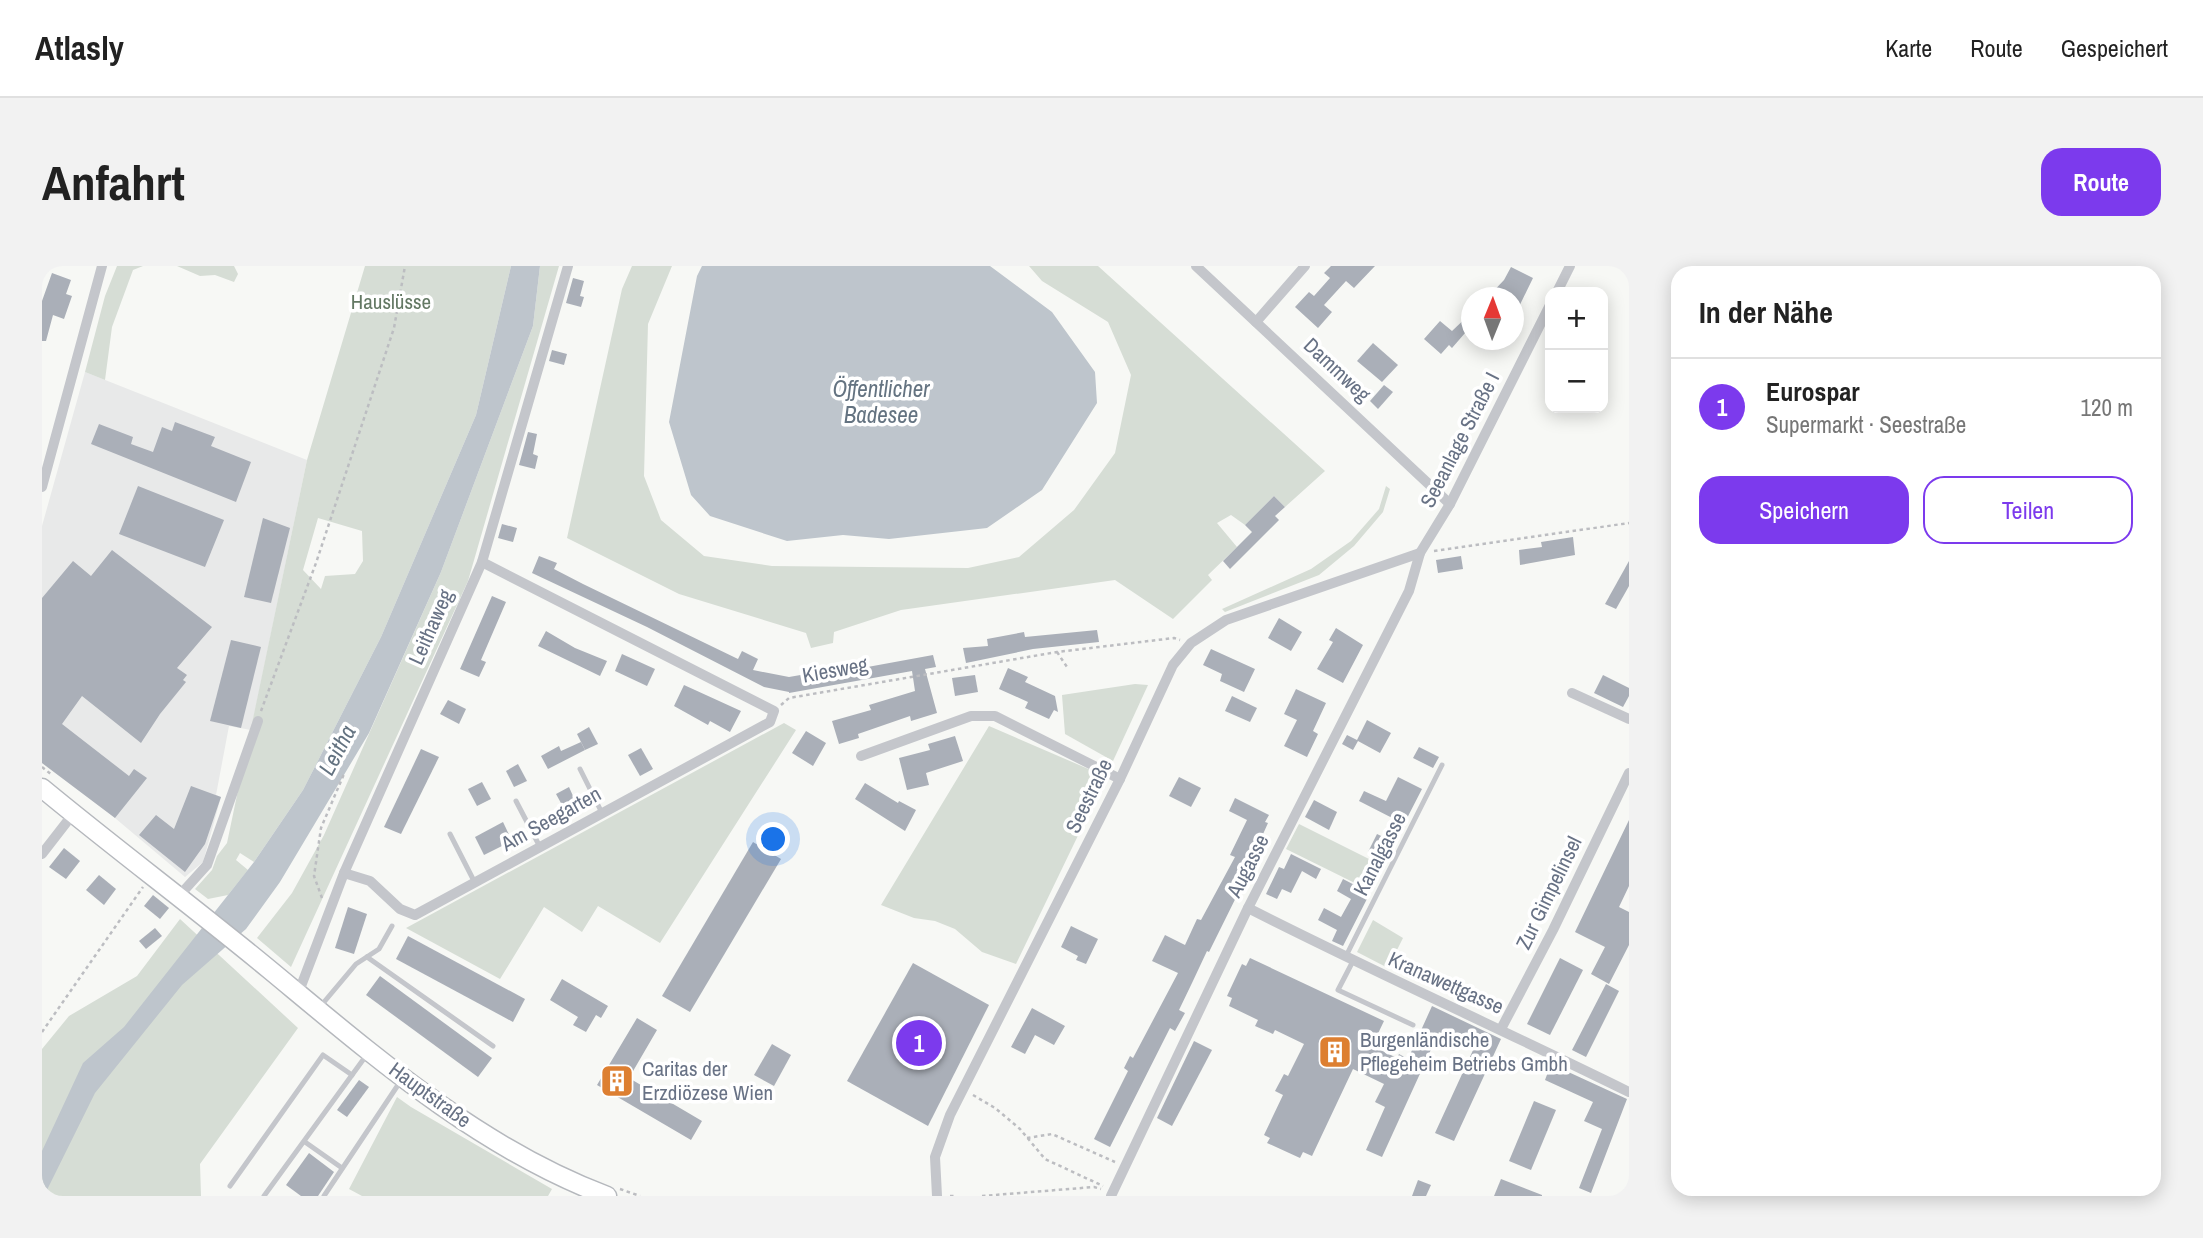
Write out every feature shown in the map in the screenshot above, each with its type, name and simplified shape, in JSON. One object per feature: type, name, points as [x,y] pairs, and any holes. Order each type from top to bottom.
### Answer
[{"type":"main road","name":"Hauptstraße","points":[[42,789],[317,1011],[457,1117],[516,1154],[569,1182],[613,1192]]},
{"type":"street","points":[[42,487],[102,266]]},
{"type":"street","name":"Leithaweg","points":[[298,994],[344,873],[482,562],[568,266]]},
{"type":"street","name":"Dammweg","points":[[1196,266],[1450,504]]},
{"type":"street","points":[[1256,322],[1305,266]]},
{"type":"street","points":[[1560,287],[1570,266]]},
{"type":"street","name":"Seeanlage Straße I","points":[[1420,553],[1450,504],[1545,315]]},
{"type":"street","name":"Seestraße","points":[[937,1196],[935,1157],[950,1115],[1120,779],[1173,666],[1191,643],[1226,621],[1420,553]]},
{"type":"street","name":"Augasse","points":[[1112,1194],[1248,908],[1409,591],[1420,553]]},
{"type":"street","points":[[482,562],[774,712]]},
{"type":"street","points":[[1572,693],[1629,719]]},
{"type":"street","name":"Am Seegarten","points":[[344,873],[370,881],[400,909],[415,915],[770,722],[774,712]]},
{"type":"street","points":[[862,755],[971,716],[995,716],[1120,779]]},
{"type":"street","points":[[182,900],[208,865],[258,720]]},
{"type":"street","name":"Zur Gimpelinsel","points":[[1501,1029],[1553,930],[1629,773]]},
{"type":"street","points":[[42,853],[73,814]]},
{"type":"street","name":"Kranawettgasse","points":[[1248,908],[1349,960],[1501,1029],[1629,1093]]},
{"type":"lane","name":"Kanalgasse","points":[[1413,1025],[1338,990],[1349,960],[1442,765]]},
{"type":"lane","points":[[580,769],[602,813]]},
{"type":"lane","points":[[516,801],[540,847]]},
{"type":"lane","points":[[450,834],[475,883]]},
{"type":"lane","points":[[317,1011],[356,964],[379,949],[392,926]]},
{"type":"lane","points":[[367,957],[493,1046]]},
{"type":"lane","points":[[264,1196],[369,1051]]},
{"type":"lane","points":[[230,1186],[323,1055],[352,1075]]},
{"type":"lane","points":[[324,1196],[403,1076]]},
{"type":"lane","points":[[304,1142],[342,1168]]},
{"type":"path","points":[[258,720],[316,563],[394,328],[405,266]]},
{"type":"path","points":[[1420,553],[1629,523]]},
{"type":"path","name":"Kiesweg","points":[[774,712],[789,698],[1057,652],[1174,638],[1191,643]]},
{"type":"path","points":[[1057,652],[1067,667]]},
{"type":"path","points":[[328,915],[314,876],[321,828],[344,774]]},
{"type":"path","points":[[42,1032],[150,875]]},
{"type":"path","points":[[963,1089],[995,1108],[1045,1159],[1097,1182],[1112,1194]]},
{"type":"path","points":[[1027,1138],[1052,1134],[1124,1167]]},
{"type":"path","points":[[982,1196],[1094,1187],[1112,1194]]},
{"type":"path","points":[[613,1192],[640,1196]]},
{"type":"shaded area","points":[[85,372],[307,460],[251,730],[229,726],[216,795],[221,797],[203,862],[185,877],[115,818],[42,763],[42,526]]},
{"type":"green space","points":[[117,266],[143,266],[133,270],[112,327],[105,380],[85,372],[105,296]]},
{"type":"green space","points":[[177,266],[234,266],[238,274],[234,282],[215,275],[200,276]]},
{"type":"green space","name":"Hauslüsse","points":[[365,266],[511,266],[476,415],[381,637],[303,790],[254,862],[240,853],[236,860],[248,870],[228,895],[208,899],[195,889],[212,870],[217,856],[227,843],[307,460]],"holes":[[[318,518],[362,531],[363,561],[355,574],[325,576],[321,589],[303,570]]]},
{"type":"green space","points":[[540,266],[559,266],[468,581],[291,967],[257,938],[292,893],[324,835],[441,572],[533,326]]},
{"type":"green space","points":[[632,266],[672,266],[648,324],[644,476],[661,520],[704,556],[772,566],[968,568],[1019,557],[1074,510],[1115,453],[1131,375],[1108,322],[1042,281],[1029,266],[1098,266],[1325,471],[1285,507],[1274,496],[1245,525],[1231,515],[1217,523],[1237,547],[1208,575],[1212,580],[1173,619],[1115,580],[901,610],[834,632],[833,643],[811,648],[806,633],[679,594],[567,538],[622,289]]},
{"type":"green space","points":[[1386,486],[1390,489],[1383,512],[1354,546],[1319,575],[1225,612],[1222,609],[1311,569],[1351,541],[1379,509]]},
{"type":"green space","points":[[1135,684],[1148,685],[1113,761],[1065,734],[1062,695]]},
{"type":"green space","points":[[784,723],[796,730],[660,943],[598,906],[582,932],[544,907],[500,979],[406,928]]},
{"type":"green space","points":[[989,726],[1100,774],[1100,790],[1016,964],[982,952],[955,929],[935,921],[914,918],[881,905]]},
{"type":"green space","points":[[1299,824],[1381,865],[1369,890],[1286,849]]},
{"type":"green space","points":[[180,919],[298,1028],[200,1164],[201,1196],[42,1196],[42,1049],[69,1016],[137,976]]},
{"type":"green space","points":[[1373,920],[1403,938],[1388,968],[1357,952]]},
{"type":"green space","points":[[397,1097],[552,1189],[548,1196],[362,1196],[349,1189]]},
{"type":"water","name":"Leitha","points":[[511,266],[540,266],[533,326],[441,572],[369,733],[280,882],[246,929],[182,985],[95,1093],[42,1196],[42,1151],[83,1063],[124,1027],[254,862],[303,790],[381,637],[476,415]]},
{"type":"water","name":"Öffentlicher Badesee","points":[[702,266],[990,266],[1052,312],[1095,372],[1097,403],[1042,490],[987,528],[889,539],[843,535],[787,541],[710,516],[691,495],[669,422],[697,276]]},
{"type":"building","points":[[1331,266],[1375,266],[1354,288],[1346,281],[1324,305],[1332,312],[1318,328],[1295,307],[1309,292],[1314,296],[1330,278],[1324,273]]},
{"type":"building","points":[[1511,267],[1533,278],[1524,296],[1524,287],[1497,287]]},
{"type":"building","points":[[52,273],[71,280],[66,294],[72,296],[64,319],[53,315],[46,341],[42,341],[42,301]]},
{"type":"building","points":[[573,278],[584,281],[580,296],[584,297],[581,307],[566,303]]},
{"type":"building","points":[[1440,321],[1452,331],[1461,322],[1461,338],[1452,348],[1449,345],[1441,354],[1424,339]]},
{"type":"building","points":[[1373,343],[1398,365],[1382,382],[1357,361]]},
{"type":"building","points":[[552,350],[567,354],[564,365],[549,361]]},
{"type":"building","points":[[1384,385],[1393,392],[1378,409],[1370,401]]},
{"type":"building","points":[[175,422],[215,437],[211,446],[251,462],[236,502],[91,444],[99,424],[133,437],[131,444],[153,452],[162,427],[172,431]]},
{"type":"building","points":[[528,432],[537,434],[533,454],[538,456],[535,469],[519,465]]},
{"type":"building","points":[[138,486],[224,520],[205,567],[119,534]]},
{"type":"building","points":[[1274,496],[1285,507],[1275,516],[1279,520],[1230,569],[1223,561],[1252,532],[1245,525]]},
{"type":"building","points":[[263,518],[290,528],[271,603],[244,597]]},
{"type":"building","points":[[502,524],[517,528],[513,542],[498,538]]},
{"type":"building","points":[[1573,537],[1575,555],[1520,565],[1519,550],[1542,547],[1541,542]]},
{"type":"building","points":[[112,550],[212,627],[177,668],[187,675],[183,680],[186,682],[141,743],[82,696],[62,724],[129,776],[134,769],[147,778],[115,818],[42,763],[42,598],[73,561],[91,576]]},
{"type":"building","points":[[539,556],[557,563],[554,569],[738,659],[742,651],[758,659],[753,670],[789,677],[812,673],[813,677],[933,655],[936,667],[925,669],[937,713],[911,721],[910,716],[858,734],[859,738],[839,744],[832,721],[871,710],[869,705],[915,691],[912,671],[789,693],[764,687],[647,627],[532,573]]},
{"type":"building","points":[[1461,556],[1463,569],[1438,573],[1436,560]]},
{"type":"building","points":[[1629,561],[1629,586],[1616,609],[1605,604]]},
{"type":"building","points":[[492,596],[506,602],[481,660],[486,662],[479,677],[460,669]]},
{"type":"building","points":[[1279,618],[1302,632],[1291,651],[1268,638]]},
{"type":"building","points":[[1336,628],[1363,645],[1343,683],[1317,669],[1333,642],[1329,640]]},
{"type":"building","points":[[1097,630],[1099,642],[1033,649],[966,663],[963,648],[988,646],[987,639],[1024,632],[1025,637]]},
{"type":"building","points":[[546,631],[575,648],[607,661],[600,676],[538,646]]},
{"type":"building","points":[[231,640],[261,647],[241,728],[210,721]]},
{"type":"building","points":[[1211,649],[1255,669],[1244,692],[1220,681],[1222,674],[1203,665]]},
{"type":"building","points":[[622,654],[655,669],[647,686],[615,671]]},
{"type":"building","points":[[1008,668],[1028,677],[1025,682],[1055,696],[1058,712],[1054,710],[1049,719],[1025,708],[1028,702],[999,689]]},
{"type":"building","points":[[975,675],[978,692],[955,696],[952,678]]},
{"type":"building","points":[[1603,675],[1629,688],[1629,696],[1623,707],[1594,693]]},
{"type":"building","points":[[684,685],[741,711],[730,732],[710,721],[708,725],[674,706]]},
{"type":"building","points":[[1296,689],[1326,703],[1313,731],[1318,734],[1307,757],[1284,746],[1297,720],[1284,714]]},
{"type":"building","points":[[1232,696],[1257,708],[1250,722],[1225,711]]},
{"type":"building","points":[[448,700],[466,709],[459,724],[440,714]]},
{"type":"building","points":[[1367,720],[1391,733],[1380,753],[1358,741],[1353,750],[1342,744],[1347,735],[1357,740]]},
{"type":"building","points":[[589,727],[598,744],[585,750],[577,734]]},
{"type":"building","points":[[806,731],[826,743],[813,766],[792,753]]},
{"type":"building","points":[[955,736],[963,761],[926,773],[929,785],[907,790],[899,758],[930,750],[928,744]]},
{"type":"building","points":[[581,742],[585,750],[548,769],[541,756],[559,746],[561,751]]},
{"type":"building","points":[[1419,747],[1439,757],[1433,768],[1413,758]]},
{"type":"building","points":[[641,748],[653,769],[640,776],[628,755]]},
{"type":"building","points":[[421,749],[439,757],[401,834],[384,827]]},
{"type":"building","points":[[518,764],[527,781],[514,787],[506,771]]},
{"type":"building","points":[[1179,777],[1201,788],[1191,807],[1169,796]]},
{"type":"building","points":[[1398,777],[1422,789],[1404,824],[1359,801],[1364,791],[1386,801]]},
{"type":"building","points":[[482,782],[491,799],[477,806],[468,789]]},
{"type":"building","points":[[865,783],[898,803],[899,801],[916,810],[905,831],[855,799]]},
{"type":"building","points":[[191,786],[221,797],[205,844],[185,872],[139,835],[156,815],[174,829]]},
{"type":"building","points":[[569,787],[573,796],[578,794],[584,805],[567,814],[556,794]]},
{"type":"building","points":[[1235,798],[1269,815],[1259,843],[1262,845],[1179,1010],[1185,1013],[1175,1031],[1170,1028],[1110,1147],[1094,1139],[1128,1071],[1124,1068],[1130,1056],[1133,1058],[1178,973],[1152,961],[1165,935],[1185,945],[1197,919],[1201,920],[1235,857],[1230,855],[1247,820],[1229,811]]},
{"type":"building","points":[[1314,800],[1337,812],[1329,830],[1305,817]]},
{"type":"building","points":[[1629,820],[1629,886],[1619,907],[1629,912],[1629,945],[1609,984],[1591,974],[1605,947],[1575,932]]},
{"type":"building","points":[[503,822],[512,841],[484,855],[475,837]]},
{"type":"building","points":[[1377,834],[1396,843],[1387,861],[1368,852]]},
{"type":"building","points":[[753,842],[781,859],[690,1012],[662,996]]},
{"type":"building","points":[[64,848],[80,861],[66,879],[49,867]]},
{"type":"building","points":[[1291,854],[1321,869],[1316,879],[1302,871],[1291,893],[1282,889],[1277,899],[1266,894],[1279,867],[1284,869]]},
{"type":"building","points":[[99,875],[116,889],[104,905],[86,890]]},
{"type":"building","points":[[1343,879],[1370,893],[1343,946],[1332,941],[1337,930],[1318,920],[1324,908],[1341,917],[1351,899],[1337,891]]},
{"type":"building","points":[[153,895],[169,908],[160,919],[144,906]]},
{"type":"building","points":[[348,907],[367,914],[354,954],[335,948]]},
{"type":"building","points":[[1071,926],[1098,939],[1086,964],[1076,960],[1078,956],[1061,947]]},
{"type":"building","points":[[155,928],[162,936],[146,949],[139,941]]},
{"type":"building","points":[[408,936],[525,999],[513,1022],[396,959]]},
{"type":"building","name":"Burgenländische Pflegeheim Betriebs Gmbh","points":[[1250,958],[1384,1021],[1372,1046],[1397,1058],[1399,1054],[1408,1059],[1432,1006],[1501,1039],[1454,1141],[1435,1133],[1474,1048],[1439,1032],[1382,1157],[1366,1150],[1385,1107],[1375,1102],[1384,1084],[1353,1069],[1312,1156],[1303,1152],[1300,1158],[1267,1143],[1270,1138],[1264,1135],[1283,1095],[1275,1091],[1284,1074],[1288,1076],[1304,1044],[1275,1030],[1273,1034],[1255,1026],[1258,1020],[1229,1006],[1232,998],[1227,996],[1242,964],[1246,966]]},
{"type":"building","points":[[1560,958],[1583,970],[1550,1035],[1527,1024]]},
{"type":"building","points":[[913,963],[989,1005],[928,1126],[847,1081]]},
{"type":"building","points":[[380,976],[492,1058],[478,1077],[366,995]]},
{"type":"building","points":[[562,979],[608,1006],[601,1018],[596,1015],[586,1032],[573,1025],[578,1017],[550,1000]]},
{"type":"building","points":[[1606,984],[1619,991],[1586,1057],[1572,1050]]},
{"type":"building","points":[[1032,1008],[1065,1026],[1054,1045],[1035,1035],[1025,1054],[1011,1047]]},
{"type":"building","name":"Caritas der Erzdiözese Wien","points":[[637,1018],[657,1030],[629,1078],[702,1121],[691,1140],[597,1085]]},
{"type":"building","points":[[1194,1041],[1212,1050],[1172,1126],[1157,1118]]},
{"type":"building","points":[[772,1044],[791,1055],[774,1086],[754,1075]]},
{"type":"building","points":[[1551,1064],[1627,1099],[1591,1193],[1579,1188],[1602,1129],[1584,1121],[1593,1102],[1545,1080]]},
{"type":"building","points":[[359,1080],[369,1087],[347,1117],[337,1110]]},
{"type":"building","points":[[1534,1101],[1556,1110],[1531,1170],[1509,1161]]},
{"type":"building","points":[[309,1153],[334,1172],[318,1196],[301,1196],[286,1185]]},
{"type":"building","points":[[1501,1179],[1542,1195],[1542,1196],[1494,1196]]},
{"type":"building","points":[[1418,1180],[1431,1185],[1426,1196],[1412,1196]]},
{"type":"place","name":"Eurospar","points":[[919,1043]]},
{"type":"place","name":"Burgenländische Pflegeheim Betriebs Gmbh","points":[[1335,1052]]},
{"type":"place","name":"Caritas der Erzdiözese Wien","points":[[617,1081]]}]
